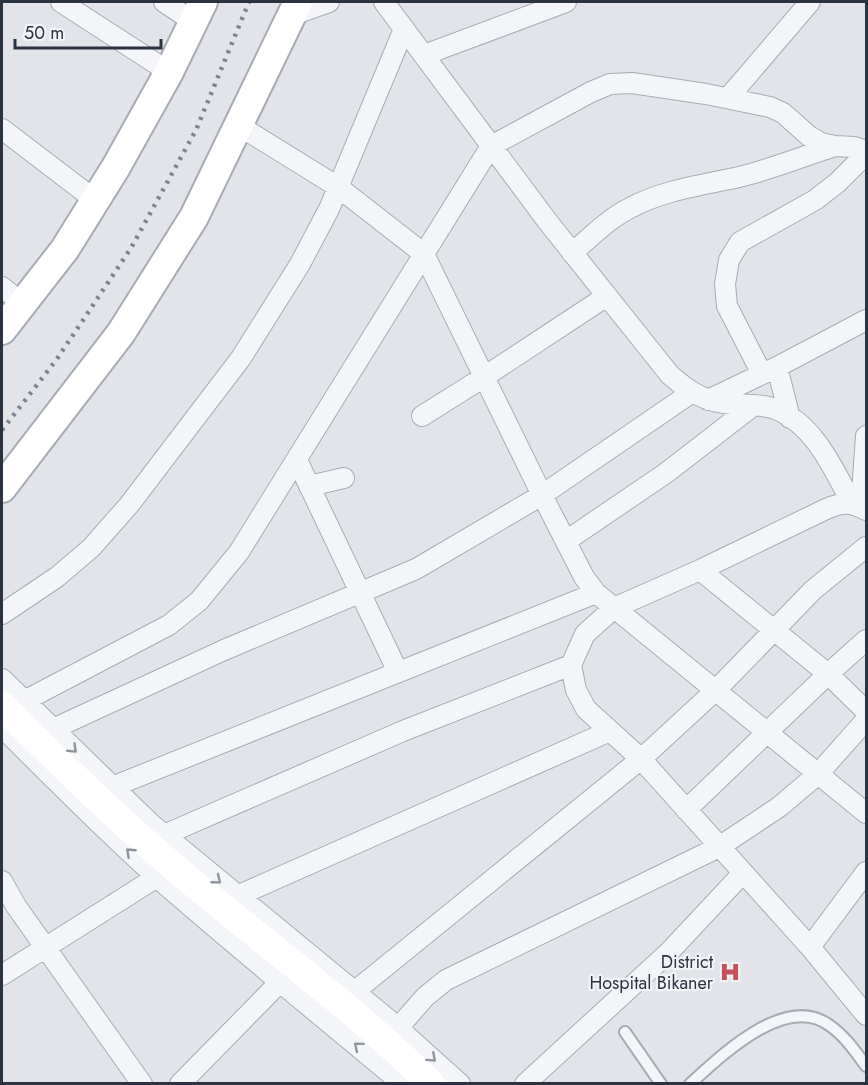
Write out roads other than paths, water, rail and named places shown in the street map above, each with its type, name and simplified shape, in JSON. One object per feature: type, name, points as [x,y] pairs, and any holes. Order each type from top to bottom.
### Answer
[{"type":"street","points":[[61,2],[169,72]]},
{"type":"street","points":[[2,330],[12,295],[65,249],[169,72],[199,12],[164,2]]},
{"type":"street","points":[[2,488],[121,333],[194,217],[295,8],[329,2]]},
{"type":"street","points":[[384,2],[572,253],[670,375],[699,397],[729,404],[777,409],[790,418],[821,448],[860,507]]},
{"type":"street","points":[[424,55],[566,2]]},
{"type":"street","points":[[728,98],[810,2]]},
{"type":"street","points":[[2,614],[57,577],[91,548],[129,506],[241,358],[300,264],[329,210],[405,29]]},
{"type":"street","points":[[13,703],[170,625],[199,601],[239,552],[491,146],[610,84],[632,83],[770,107],[783,113],[809,136],[821,143],[854,147],[867,152],[837,183],[815,200],[740,242],[729,260],[725,284],[727,306],[770,371],[790,418]]},
{"type":"street","points":[[238,125],[338,188],[424,254],[542,495],[584,577],[596,593],[867,813]]},
{"type":"street","points":[[2,129],[95,200]]},
{"type":"street","points":[[572,253],[629,208],[648,200],[682,189],[742,176],[835,146]]},
{"type":"street","points":[[422,416],[484,378],[607,296]]},
{"type":"street","points":[[53,729],[224,650],[416,569],[542,495],[699,397],[770,371],[867,320]]},
{"type":"street","points":[[566,541],[666,473],[754,405]]},
{"type":"street","points":[[860,507],[867,436]]},
{"type":"street","points":[[297,460],[398,672]]},
{"type":"street","points":[[309,486],[344,478]]},
{"type":"street","points":[[860,507],[836,505],[826,509],[700,570],[614,608],[585,634],[571,665],[576,690],[586,709],[641,759],[863,1004]]},
{"type":"street","points":[[354,992],[641,759],[716,690],[813,590],[867,547]]},
{"type":"street","points":[[700,570],[828,674],[867,711]]},
{"type":"street","points":[[112,787],[596,593]]},
{"type":"street","points":[[686,810],[828,674],[867,640]]},
{"type":"street","points":[[164,836],[403,731],[571,665]]},
{"type":"street","points":[[2,679],[13,703],[108,808],[394,1063],[460,1083]]},
{"type":"street","points":[[13,703],[53,729],[164,836],[354,992],[394,1063]]},
{"type":"street","points":[[394,1063],[425,996],[446,980],[719,847],[779,807],[818,774],[867,720]]},
{"type":"street","points":[[2,728],[157,877],[280,982],[394,1063],[431,1083]]},
{"type":"street","points":[[237,896],[610,731]]},
{"type":"street","points":[[810,947],[867,872]]},
{"type":"street","points":[[525,1083],[669,952],[743,873]]},
{"type":"street","points":[[2,975],[157,877]]},
{"type":"street","points":[[2,881],[16,906],[142,1083]]},
{"type":"street","points":[[180,1083],[280,982]]},
{"type":"lane","points":[[690,1083],[758,1029],[774,1021],[789,1018],[809,1017],[828,1023],[848,1041],[867,1066]]},
{"type":"lane","points":[[625,1032],[661,1083]]},
{"type":"railway","points":[[2,430],[57,359],[131,248],[196,130],[249,2]]},
{"type":"place","name":"District Hospital Bikaner","points":[[730,972]]}]
